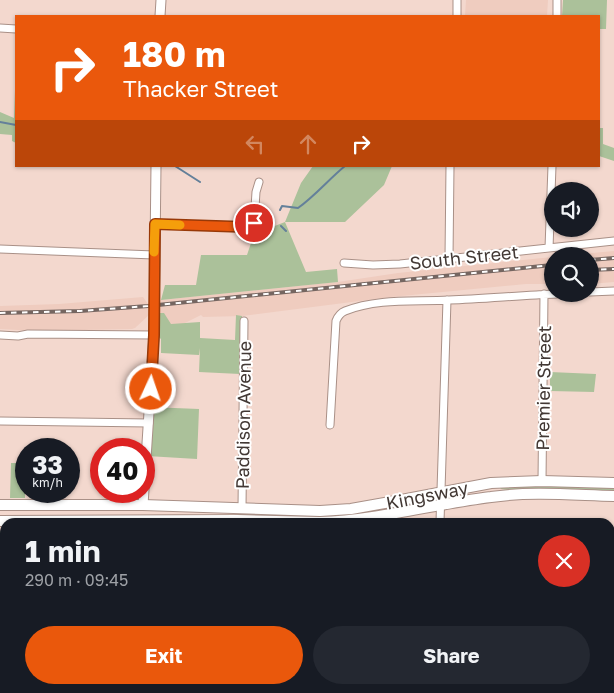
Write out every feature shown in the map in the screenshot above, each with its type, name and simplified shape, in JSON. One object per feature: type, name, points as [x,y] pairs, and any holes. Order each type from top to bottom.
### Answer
[{"type":"main road","name":"Kingsway","points":[[0,505],[143,505],[320,511],[352,508],[491,483],[542,481],[614,483]]},
{"type":"main road","name":"Kingsway","points":[[373,518],[440,505],[514,495],[614,496]]},
{"type":"main road","points":[[142,518],[143,505]]},
{"type":"street","points":[[160,15],[161,0]]},
{"type":"street","points":[[457,0],[457,15]]},
{"type":"street","points":[[557,15],[558,0]]},
{"type":"street","points":[[0,28],[15,28]]},
{"type":"street","points":[[143,505],[154,335],[156,167]]},
{"type":"street","points":[[449,258],[450,167]]},
{"type":"street","points":[[549,247],[552,167]]},
{"type":"street","points":[[155,224],[246,227],[254,223],[256,192],[259,182]]},
{"type":"street","name":"South Street","points":[[558,247],[614,241]]},
{"type":"street","name":"South Street","points":[[344,263],[400,264],[544,248]]},
{"type":"street","points":[[0,249],[154,255]]},
{"type":"street","points":[[599,292],[614,291]]},
{"type":"street","points":[[330,425],[336,321],[338,315],[355,308],[397,300],[447,300],[544,294]]},
{"type":"street","name":"Premier Street","points":[[542,481],[544,294]]},
{"type":"street","points":[[440,518],[447,300]]},
{"type":"street","name":"Paddison Avenue","points":[[242,508],[244,321]]},
{"type":"street","points":[[0,335],[154,335]]},
{"type":"street","points":[[0,421],[149,423]]},
{"type":"shaded area","points":[[466,0],[548,0],[547,15],[465,15]]},
{"type":"shaded area","points":[[614,251],[614,282],[599,283],[599,252]]},
{"type":"shaded area","points":[[544,258],[544,284],[526,284],[391,297],[242,316],[203,317],[201,315],[183,324],[159,329],[158,314],[149,315],[132,329],[36,331],[0,329],[0,306],[59,304],[143,297],[148,304],[160,303],[161,300],[338,282],[398,273]]},
{"type":"green space","points":[[563,0],[607,0],[606,29],[600,29],[600,15],[562,15]]},
{"type":"green space","points":[[15,90],[15,142],[12,141],[12,135],[0,134],[0,112],[14,118]]},
{"type":"green space","points":[[600,128],[603,128],[603,144],[614,148],[614,161],[600,156]]},
{"type":"green space","points":[[312,167],[392,167],[384,185],[345,222],[285,222],[301,183]]},
{"type":"green space","points":[[285,222],[306,272],[337,269],[338,282],[161,300],[165,285],[196,285],[201,255],[247,255],[254,234]]},
{"type":"green space","points":[[155,313],[164,313],[171,324],[200,322],[200,338],[235,340],[236,315],[242,316],[240,374],[199,372],[200,348],[199,355],[161,353],[161,339],[155,334]]},
{"type":"green space","points":[[550,372],[596,374],[594,392],[550,391]]},
{"type":"green space","points":[[150,407],[199,409],[197,459],[155,456],[155,438],[148,438]]},
{"type":"green space","points":[[11,463],[15,463],[15,498],[10,498]]},
{"type":"green space","points":[[500,487],[614,488],[614,492],[510,490],[501,489]]},
{"type":"waterway","points":[[0,122],[15,125]]},
{"type":"waterway","points":[[177,167],[200,182]]},
{"type":"waterway","points":[[280,210],[282,206],[298,208],[344,167]]},
{"type":"waterway","points":[[281,226],[286,231]]},
{"type":"railway","points":[[599,259],[614,258]]},
{"type":"railway","points":[[0,313],[80,311],[148,306],[544,266]]},
{"type":"railway","points":[[599,270],[614,269]]},
{"type":"slow traffic","points":[[154,252],[155,224],[180,225]]},
{"type":"route","points":[[151,389],[154,335],[155,224],[246,227],[254,223]]}]
